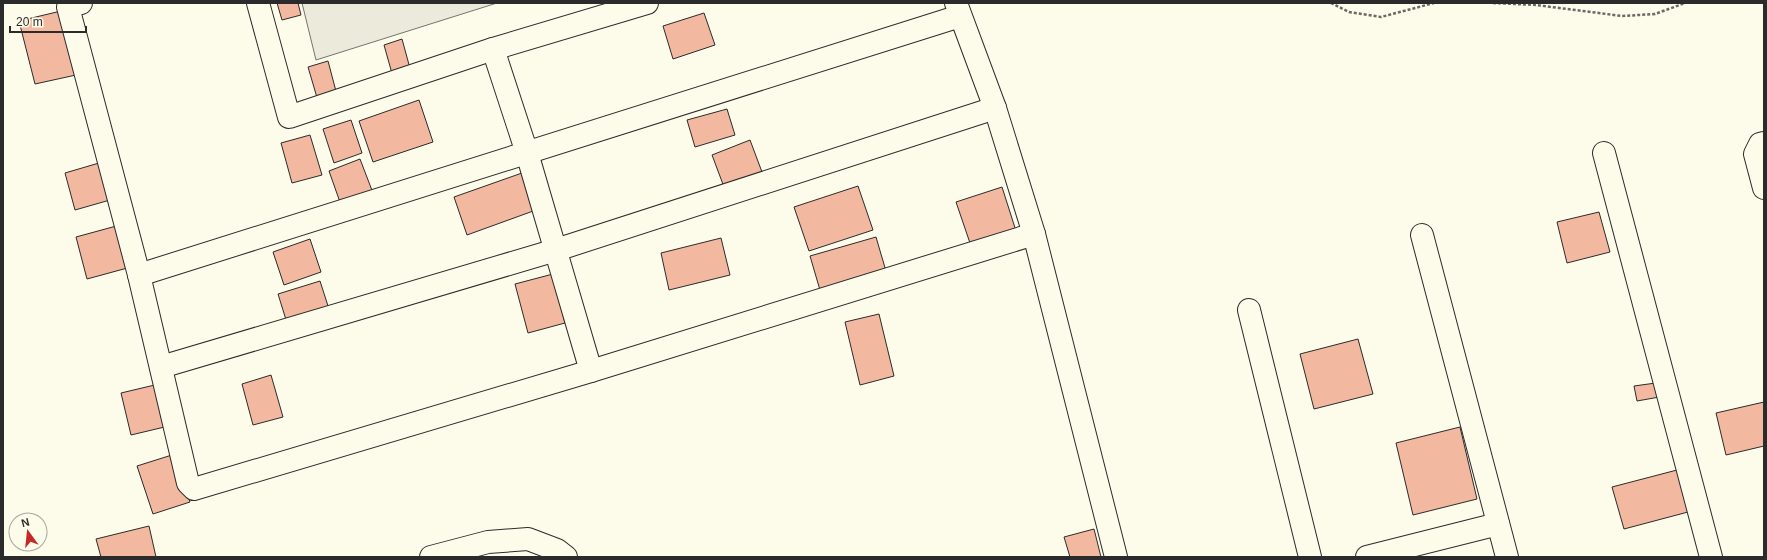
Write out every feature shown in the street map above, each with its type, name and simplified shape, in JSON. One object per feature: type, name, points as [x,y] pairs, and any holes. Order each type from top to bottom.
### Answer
[{"type":"street","points":[[81,3],[68,8],[139,275],[188,483],[194,490],[590,372],[1034,234]]},
{"type":"street","points":[[258,3],[289,117],[493,49],[647,3]]},
{"type":"street","points":[[139,275],[527,153],[958,9],[995,108],[1034,234],[1060,331],[1116,557]]},
{"type":"street","points":[[493,49],[527,153],[590,372]]},
{"type":"street","points":[[161,367],[556,250],[995,108]]},
{"type":"street","points":[[1764,143],[1760,144],[1755,154],[1764,188]]},
{"type":"street","points":[[1604,152],[1711,557]]},
{"type":"street","points":[[1422,235],[1507,557]]},
{"type":"street","points":[[1249,310],[1310,557]]},
{"type":"street","points":[[1367,557],[1498,524]]},
{"type":"street","points":[[431,557],[488,542],[528,539],[557,550],[566,557]]},
{"type":"path","points":[[1331,3],[1349,12],[1381,17],[1434,3]]},
{"type":"path","points":[[1493,3],[1536,5],[1622,16],[1655,14],[1686,3]]},
{"type":"shaded area","points":[[302,3],[497,3],[316,60]]},
{"type":"building","points":[[277,3],[298,3],[301,15],[282,20]]},
{"type":"building","points":[[61,11],[76,75],[35,84],[19,21]]},
{"type":"building","points":[[704,13],[715,45],[673,59],[663,26]]},
{"type":"building","points":[[402,39],[411,72],[393,77],[384,45]]},
{"type":"building","points":[[328,61],[337,95],[318,101],[308,67]]},
{"type":"building","points":[[419,100],[433,142],[373,162],[359,121]]},
{"type":"building","points":[[727,109],[735,135],[695,147],[687,120]]},
{"type":"building","points":[[351,120],[362,153],[334,163],[323,129]]},
{"type":"building","points":[[310,135],[322,175],[292,183],[281,143]]},
{"type":"building","points":[[750,140],[762,172],[724,187],[712,155]]},
{"type":"building","points":[[360,159],[373,193],[341,205],[329,171]]},
{"type":"building","points":[[99,163],[110,200],[75,210],[65,173]]},
{"type":"building","points":[[522,173],[536,210],[467,235],[454,197]]},
{"type":"building","points":[[858,186],[873,230],[809,251],[794,207]]},
{"type":"building","points":[[1002,187],[1016,231],[971,246],[956,202]]},
{"type":"building","points":[[1599,212],[1610,252],[1567,263],[1557,222]]},
{"type":"building","points":[[120,225],[131,267],[87,279],[76,237]]},
{"type":"building","points":[[876,237],[888,278],[822,297],[810,256]]},
{"type":"building","points":[[721,238],[730,275],[669,290],[661,253]]},
{"type":"building","points":[[310,239],[321,272],[284,285],[273,252]]},
{"type":"building","points":[[553,274],[565,323],[528,333],[515,284]]},
{"type":"building","points":[[320,281],[329,309],[287,323],[278,294]]},
{"type":"building","points":[[879,314],[894,376],[860,385],[845,322]]},
{"type":"building","points":[[1358,339],[1373,394],[1314,409],[1300,354]]},
{"type":"building","points":[[271,375],[283,417],[253,425],[242,384]]},
{"type":"building","points":[[1663,382],[1665,396],[1637,401],[1634,386]]},
{"type":"building","points":[[163,383],[173,425],[131,435],[121,393]]},
{"type":"building","points":[[1764,402],[1764,446],[1726,455],[1716,413]]},
{"type":"building","points":[[1460,427],[1477,499],[1413,515],[1396,443]]},
{"type":"building","points":[[175,454],[190,502],[153,514],[137,466]]},
{"type":"building","points":[[1677,470],[1688,512],[1624,529],[1612,487]]},
{"type":"building","points":[[149,526],[156,557],[101,557],[96,539]]},
{"type":"building","points":[[1094,529],[1101,557],[1070,557],[1064,537]]}]
